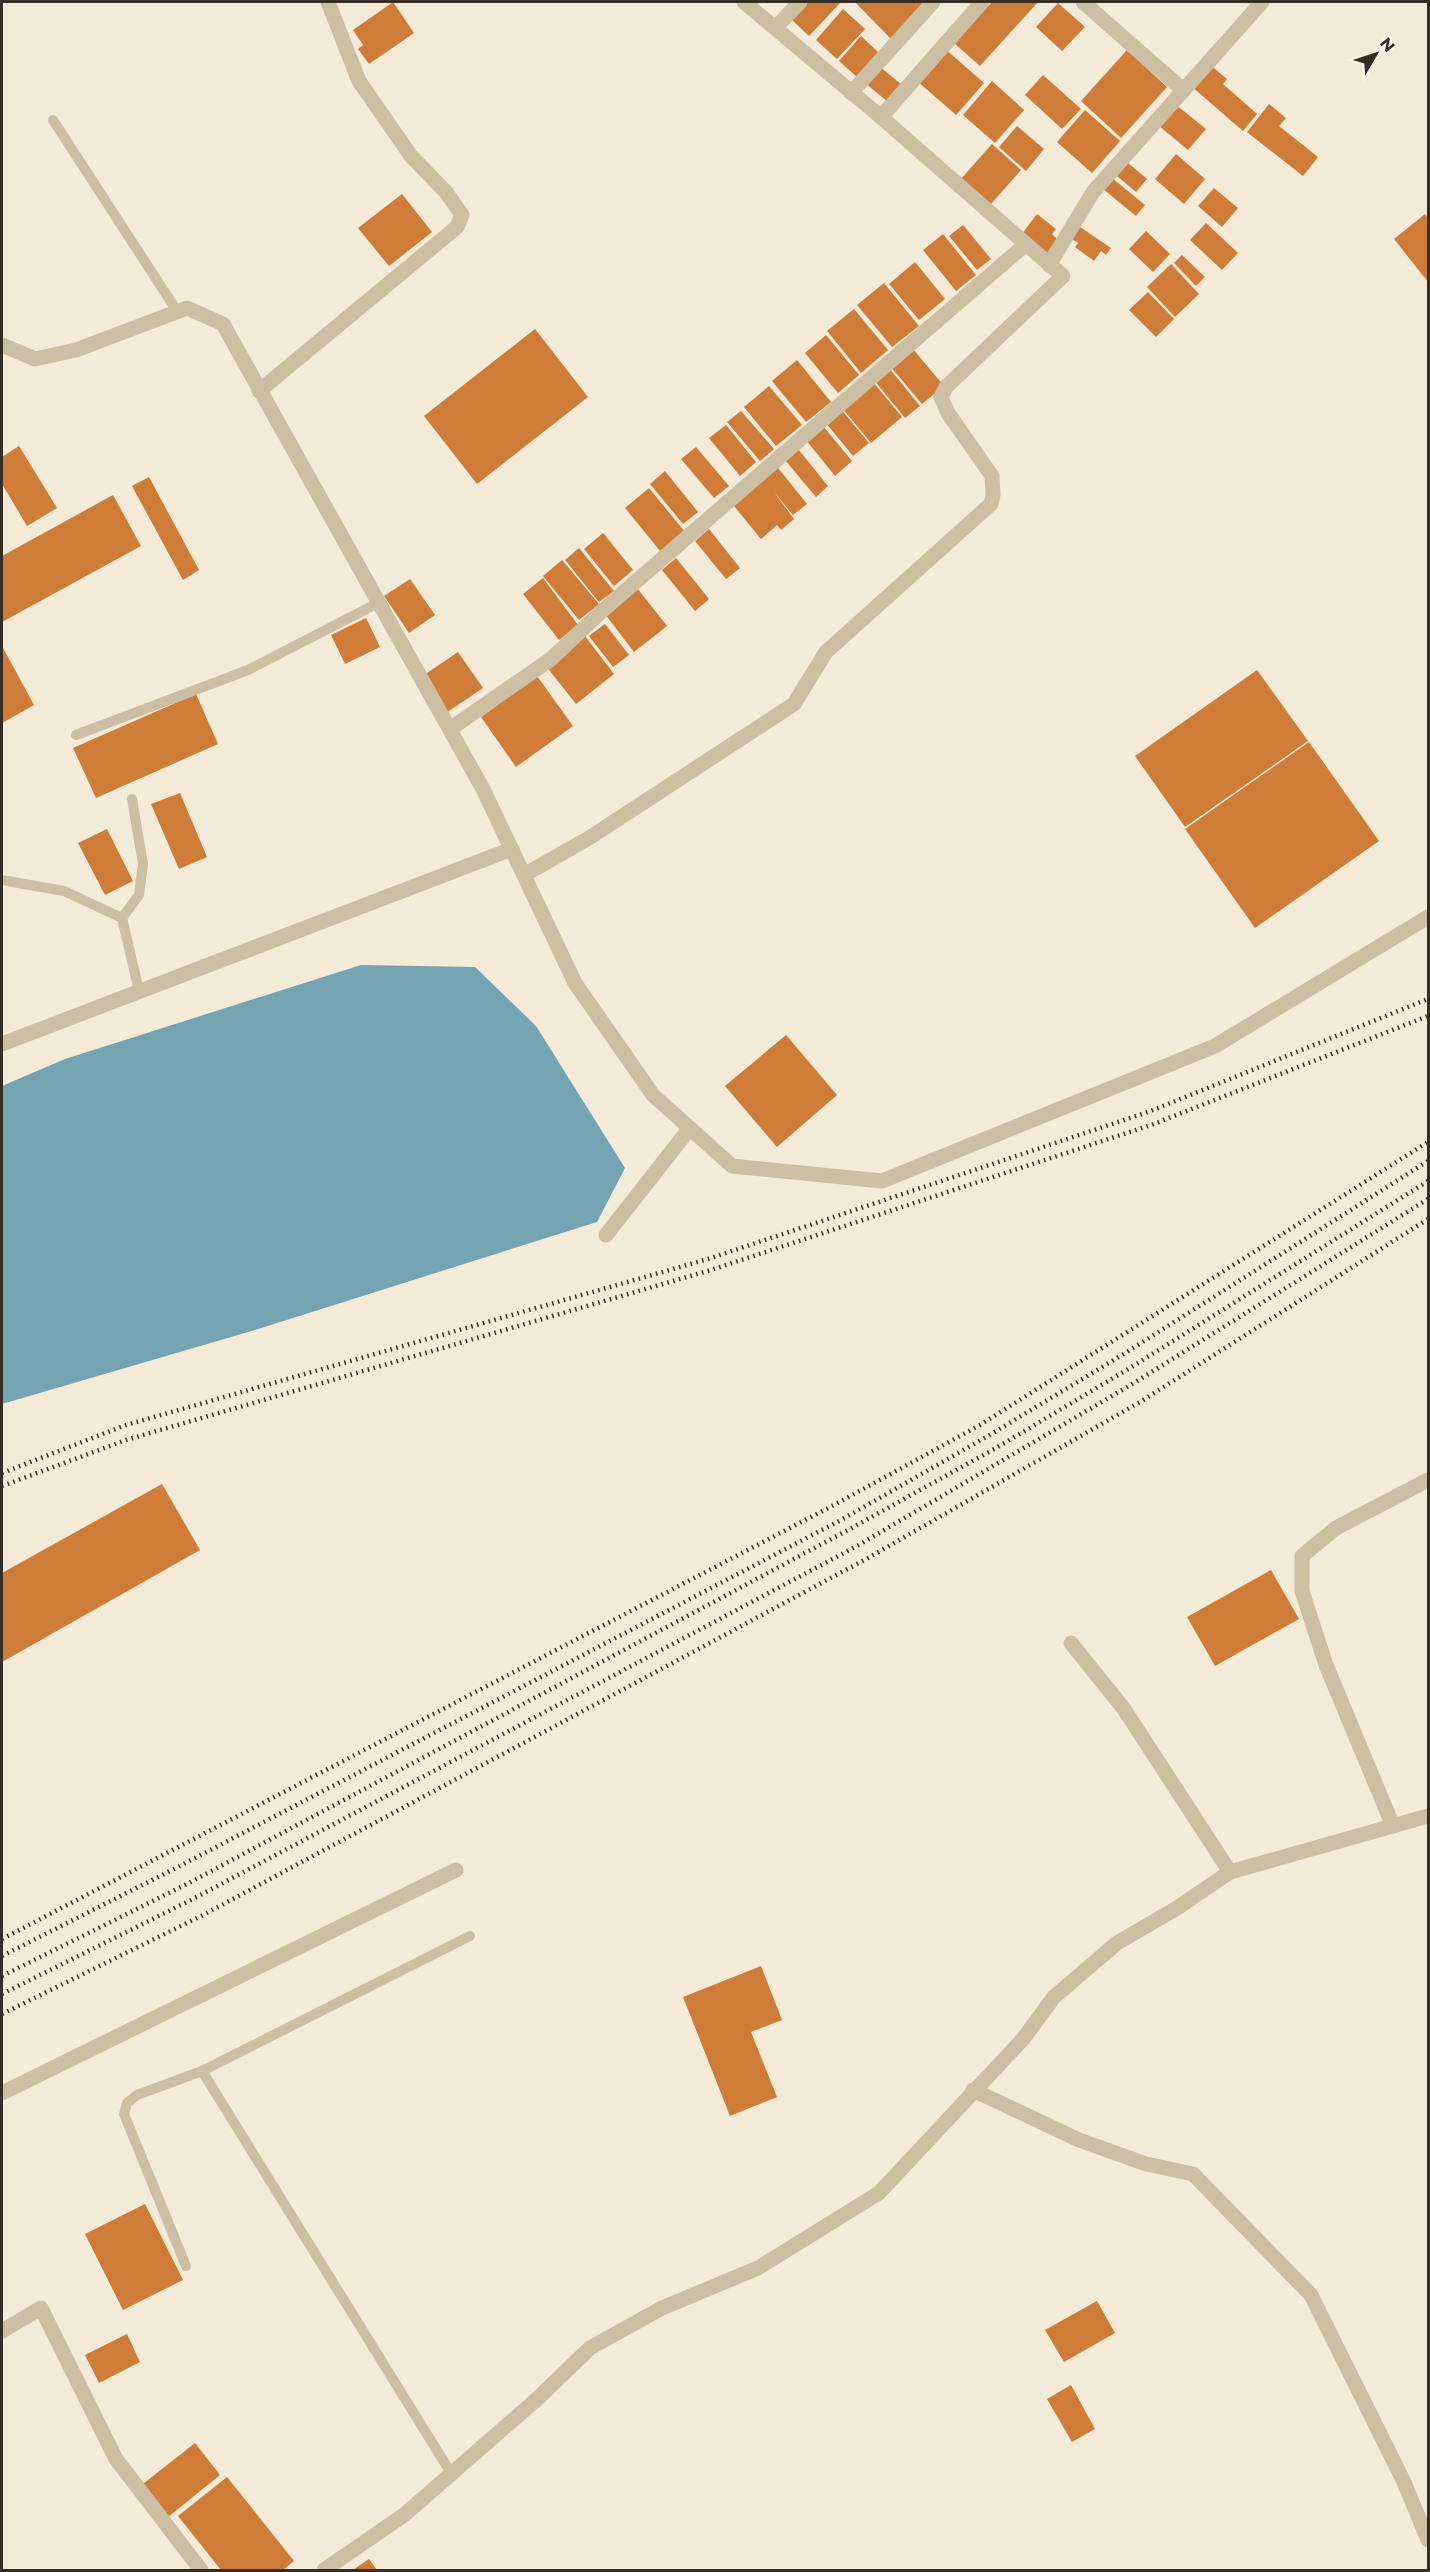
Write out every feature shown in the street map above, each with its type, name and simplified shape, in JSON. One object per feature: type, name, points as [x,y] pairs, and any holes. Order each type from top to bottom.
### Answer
[{"type":"street","points":[[259,391],[457,227],[462,215],[446,192],[411,156],[359,81],[328,2]]},
{"type":"street","points":[[524,875],[589,838],[794,704],[826,652],[990,504],[993,495],[993,476],[948,413],[941,397],[946,387],[1063,276],[881,117],[744,2]]},
{"type":"street","points":[[775,28],[800,2]]},
{"type":"street","points":[[851,93],[933,2]]},
{"type":"street","points":[[881,117],[982,2]]},
{"type":"street","points":[[1083,2],[1183,90]]},
{"type":"street","points":[[1049,265],[1093,192],[1262,2]]},
{"type":"street","points":[[450,729],[551,659],[603,610],[1026,244]]},
{"type":"street","points":[[2,345],[35,359],[76,350],[187,308],[223,324],[483,789],[575,983],[653,1095],[732,1166],[882,1181],[1215,1046],[1428,917]]},
{"type":"street","points":[[2,1044],[512,849]]},
{"type":"street","points":[[606,1234],[690,1128]]},
{"type":"street","points":[[1393,1826],[1326,1665],[1302,1592],[1302,1556],[1336,1528],[1428,1480]]},
{"type":"street","points":[[1071,1643],[1124,1709],[1230,1872]]},
{"type":"street","points":[[324,2571],[404,2515],[536,2400],[591,2348],[662,2308],[758,2268],[879,2193],[1023,2039],[1054,1996],[1117,1943],[1177,1908],[1230,1872],[1428,1816]]},
{"type":"street","points":[[2,2092],[456,1870]]},
{"type":"street","points":[[974,2090],[1079,2140],[1146,2164],[1193,2174],[1311,2295],[1399,2472],[1428,2540]]},
{"type":"street","points":[[2,2331],[41,2308],[116,2459],[201,2571]]},
{"type":"lane","points":[[53,120],[177,311]]},
{"type":"lane","points":[[76,735],[248,670],[378,603]]},
{"type":"lane","points":[[132,798],[143,864],[139,895],[122,918],[139,991]]},
{"type":"lane","points":[[2,880],[64,891],[122,918]]},
{"type":"lane","points":[[186,2265],[124,2114],[127,2103],[138,2095],[202,2071],[470,1936]]},
{"type":"lane","points":[[202,2071],[451,2473]]},
{"type":"water","points":[[361,965],[475,967],[536,1026],[625,1168],[597,1222],[255,1330],[2,1404],[2,1086],[65,1059]]},
{"type":"building","points":[[393,2],[414,33],[369,64],[358,49],[363,45],[353,30]]},
{"type":"building","points":[[805,2],[841,2],[809,36],[790,18]]},
{"type":"building","points":[[855,2],[929,2],[891,39]]},
{"type":"building","points":[[992,2],[1038,2],[980,66],[954,43]]},
{"type":"building","points":[[1058,3],[1085,27],[1062,51],[1036,27]]},
{"type":"building","points":[[843,9],[865,29],[837,59],[816,40]]},
{"type":"building","points":[[861,36],[880,54],[858,78],[839,61]]},
{"type":"building","points":[[944,48],[984,83],[956,115],[916,80]]},
{"type":"building","points":[[1127,50],[1167,87],[1121,138],[1081,101]]},
{"type":"building","points":[[1210,65],[1227,79],[1223,84],[1257,114],[1243,131],[1191,86]]},
{"type":"building","points":[[879,66],[902,85],[888,102],[865,83]]},
{"type":"building","points":[[1043,75],[1081,109],[1062,129],[1025,95]]},
{"type":"building","points":[[992,81],[1024,110],[995,143],[963,115]]},
{"type":"building","points":[[1175,104],[1206,129],[1188,150],[1158,125]]},
{"type":"building","points":[[1269,104],[1286,118],[1279,126],[1318,157],[1303,176],[1247,132]]},
{"type":"building","points":[[1085,110],[1120,141],[1092,173],[1057,142]]},
{"type":"building","points":[[1017,126],[1044,149],[1026,171],[999,147]]},
{"type":"building","points":[[992,144],[1021,170],[990,205],[960,180]]},
{"type":"building","points":[[1176,154],[1205,179],[1184,204],[1155,179]]},
{"type":"building","points":[[1128,163],[1147,179],[1136,192],[1117,176]]},
{"type":"building","points":[[1112,178],[1145,205],[1136,216],[1103,189]]},
{"type":"building","points":[[1214,188],[1238,208],[1222,227],[1198,206]]},
{"type":"building","points":[[402,194],[432,232],[389,266],[358,228]]},
{"type":"building","points":[[1037,214],[1056,229],[1052,234],[1057,239],[1046,255],[1021,235]]},
{"type":"building","points":[[1425,214],[1428,219],[1428,282],[1394,239]]},
{"type":"building","points":[[1206,223],[1238,253],[1222,270],[1190,240]]},
{"type":"building","points":[[963,225],[991,259],[977,270],[949,236]]},
{"type":"building","points":[[1080,227],[1111,248],[1106,255],[1101,251],[1094,261],[1075,247],[1078,243],[1072,239]]},
{"type":"building","points":[[1146,231],[1170,254],[1153,272],[1129,249]]},
{"type":"building","points":[[943,234],[976,275],[956,291],[923,250]]},
{"type":"building","points":[[1182,255],[1205,277],[1196,286],[1174,263]]},
{"type":"building","points":[[915,262],[945,299],[919,320],[889,284]]},
{"type":"building","points":[[1171,264],[1199,294],[1175,317],[1147,287]]},
{"type":"building","points":[[884,283],[919,326],[892,347],[857,305]]},
{"type":"building","points":[[1148,292],[1174,319],[1156,337],[1129,310]]},
{"type":"building","points":[[854,309],[888,350],[861,373],[827,331]]},
{"type":"building","points":[[535,329],[588,397],[477,484],[424,416]]},
{"type":"building","points":[[826,335],[859,375],[838,393],[805,353]]},
{"type":"building","points":[[912,348],[944,386],[922,404],[890,366]]},
{"type":"building","points":[[797,360],[831,402],[806,422],[772,381]]},
{"type":"building","points":[[889,368],[920,406],[905,418],[874,380]]},
{"type":"building","points":[[873,382],[902,417],[871,443],[842,408]]},
{"type":"building","points":[[769,386],[802,425],[776,446],[744,407]]},
{"type":"building","points":[[841,409],[869,443],[853,456],[825,422]]},
{"type":"building","points":[[741,411],[774,449],[760,461],[727,422]]},
{"type":"building","points":[[726,425],[756,462],[740,476],[709,438]]},
{"type":"building","points":[[823,426],[852,461],[835,476],[806,440]]},
{"type":"building","points":[[19,446],[57,508],[27,526],[2,484],[2,457]]},
{"type":"building","points":[[696,447],[729,486],[714,498],[681,459]]},
{"type":"building","points":[[798,449],[828,486],[816,497],[785,460]]},
{"type":"building","points":[[778,468],[807,504],[793,515],[774,492],[794,519],[781,530],[777,525],[761,539],[734,506]]},
{"type":"building","points":[[665,471],[698,512],[683,524],[650,484]]},
{"type":"building","points":[[149,477],[199,570],[183,580],[132,486]]},
{"type":"building","points":[[649,488],[685,532],[661,552],[625,508]]},
{"type":"building","points":[[113,495],[141,546],[2,622],[2,556]]},
{"type":"building","points":[[709,529],[740,568],[726,579],[695,541]]},
{"type":"building","points":[[603,533],[633,570],[614,586],[584,549]]},
{"type":"building","points":[[579,548],[614,591],[599,602],[565,560]]},
{"type":"building","points":[[676,558],[709,599],[695,611],[662,570]]},
{"type":"building","points":[[562,560],[599,604],[579,620],[543,576]]},
{"type":"building","points":[[543,578],[578,625],[559,640],[523,594]]},
{"type":"building","points":[[410,579],[435,615],[409,633],[384,596]]},
{"type":"building","points":[[637,588],[667,626],[634,652],[605,614]]},
{"type":"building","points":[[366,618],[380,647],[345,664],[331,635]]},
{"type":"building","points":[[605,624],[629,655],[613,667],[589,636]]},
{"type":"building","points":[[585,636],[614,674],[576,704],[546,666]]},
{"type":"building","points":[[2,646],[34,705],[2,723]]},
{"type":"building","points":[[458,652],[483,688],[446,713],[421,677]]},
{"type":"building","points":[[1257,670],[1308,741],[1185,827],[1135,756]]},
{"type":"building","points":[[537,676],[573,726],[516,767],[481,717]]},
{"type":"building","points":[[196,694],[218,744],[96,798],[73,748]]},
{"type":"building","points":[[1309,742],[1379,841],[1255,928],[1185,829]]},
{"type":"building","points":[[180,793],[207,857],[179,869],[151,804]]},
{"type":"building","points":[[107,829],[133,881],[105,895],[78,843]]},
{"type":"building","points":[[786,1035],[837,1095],[777,1147],[725,1086]]},
{"type":"building","points":[[162,1484],[200,1550],[2,1662],[2,1573]]},
{"type":"building","points":[[1271,1570],[1299,1619],[1215,1666],[1187,1617]]},
{"type":"building","points":[[761,1966],[782,2020],[751,2032],[777,2097],[730,2116],[683,1997]]},
{"type":"building","points":[[145,2204],[183,2280],[123,2310],[85,2234]]},
{"type":"building","points":[[1097,2301],[1115,2333],[1064,2362],[1045,2330]]},
{"type":"building","points":[[127,2334],[140,2362],[99,2383],[85,2355]]},
{"type":"building","points":[[1071,2385],[1095,2429],[1072,2442],[1047,2399]]},
{"type":"building","points":[[195,2443],[220,2475],[168,2517],[143,2484]]},
{"type":"building","points":[[227,2477],[294,2561],[283,2570],[221,2570],[178,2516]]},
{"type":"building","points":[[369,2559],[377,2570],[353,2570]]},
{"type":"railway","points":[[2,1473],[126,1425],[708,1259],[1148,1112],[1428,999]]},
{"type":"railway","points":[[2,1486],[126,1440],[711,1270],[1151,1125],[1428,1016]]},
{"type":"railway","points":[[2,1939],[834,1505],[980,1425],[1428,1142]]},
{"type":"railway","points":[[2,1956],[176,1868],[841,1520],[988,1436],[1122,1355],[1428,1161]]},
{"type":"railway","points":[[2,1976],[187,1884],[848,1530],[996,1448],[1130,1368],[1428,1181]]},
{"type":"railway","points":[[2,1994],[191,1900],[857,1546],[1134,1383],[1428,1199]]},
{"type":"railway","points":[[2,2014],[203,1915],[868,1558],[1140,1402],[1428,1219]]}]
